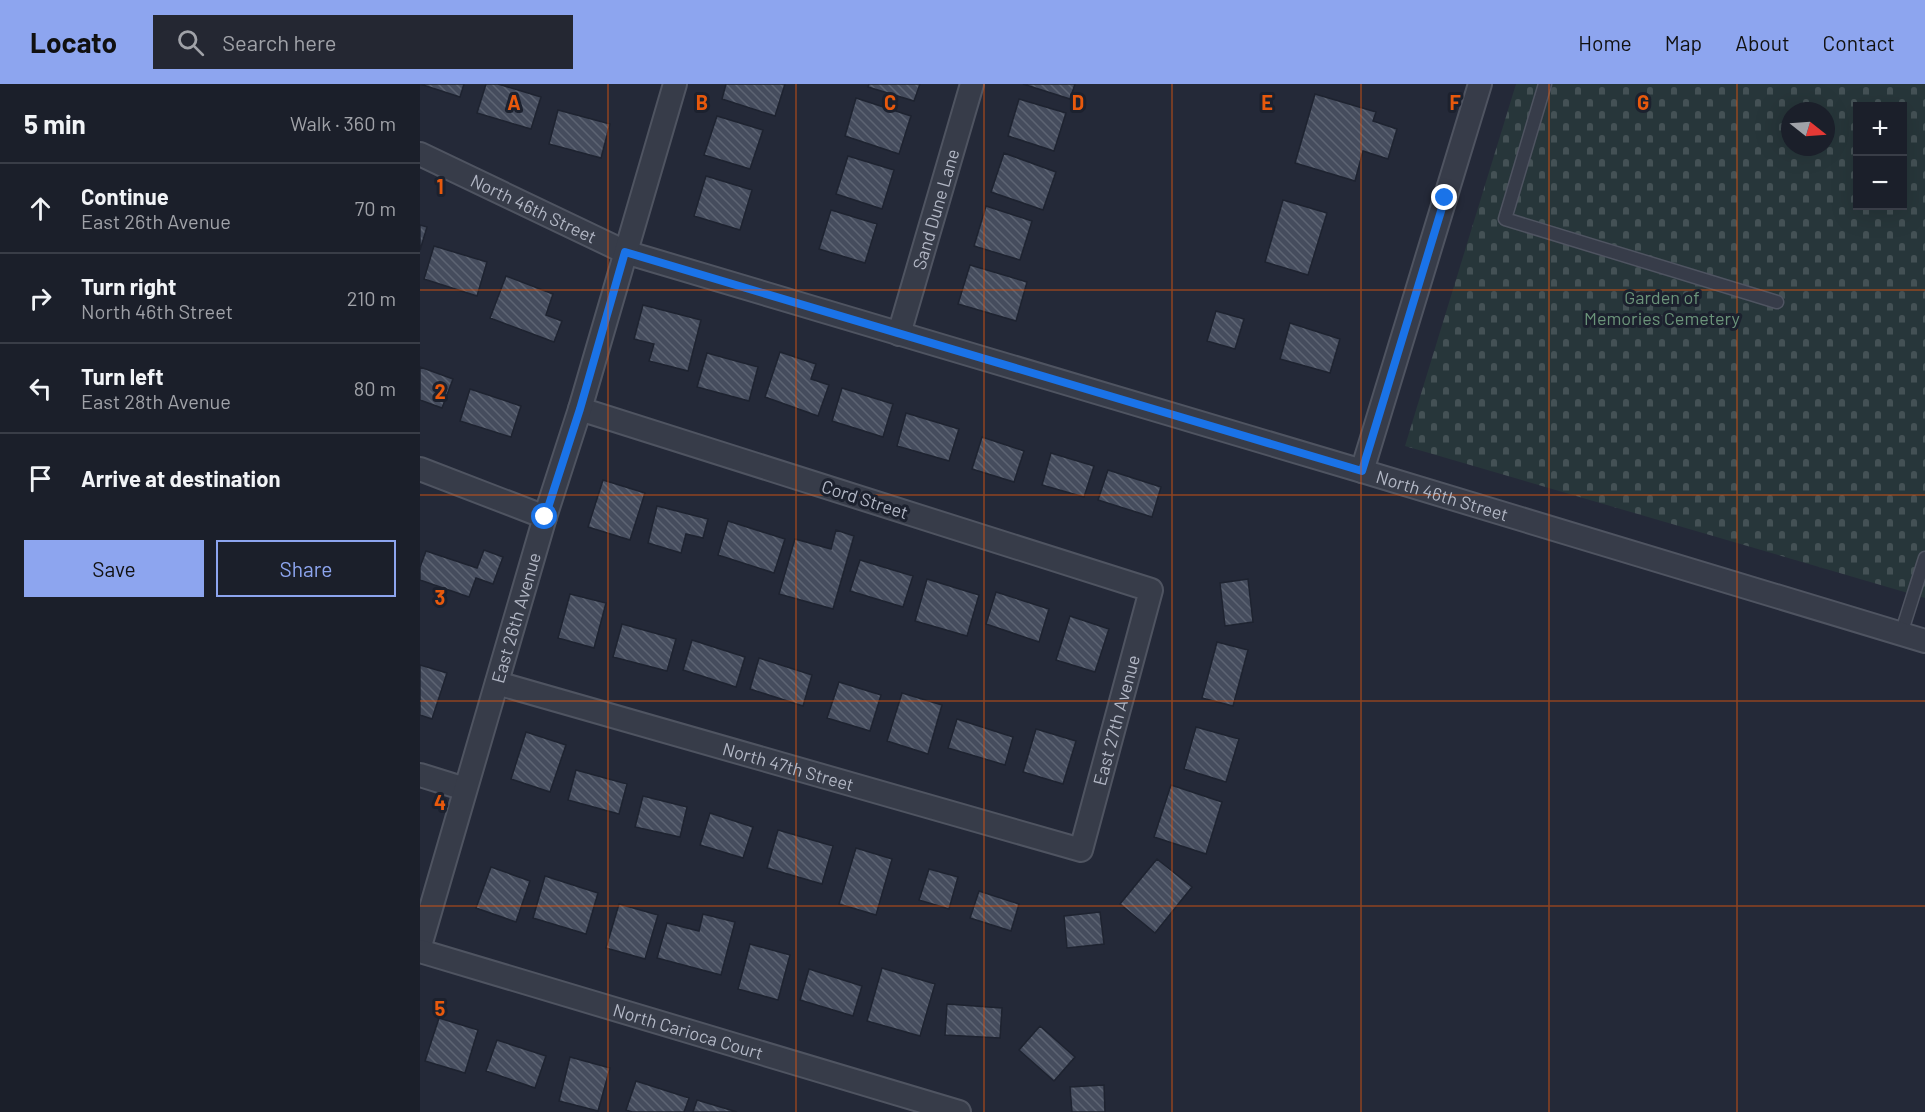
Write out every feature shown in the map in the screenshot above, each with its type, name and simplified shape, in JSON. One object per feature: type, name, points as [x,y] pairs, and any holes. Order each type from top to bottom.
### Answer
[{"type":"street","name":"East 26th Avenue","points":[[420,946],[545,517],[580,409],[675,84]]},
{"type":"street","name":"Sand Dune Lane","points":[[899,334],[972,84]]},
{"type":"street","points":[[1362,471],[1480,84]]},
{"type":"street","name":"North 46th Street","points":[[420,154],[625,252],[1925,641]]},
{"type":"street","name":"Cord Street","points":[[580,409],[1151,590]]},
{"type":"street","points":[[420,469],[545,517]]},
{"type":"street","name":"East 27th Avenue","points":[[1081,850],[1151,590]]},
{"type":"street","name":"North 47th Street","points":[[497,682],[1081,850]]},
{"type":"street","points":[[420,775],[465,789]]},
{"type":"street","name":"North Carioca Court","points":[[420,951],[959,1112]]},
{"type":"lane","points":[[1545,84],[1505,219],[1777,302]]},
{"type":"lane","points":[[1901,634],[1924,561]]},
{"type":"green space","name":"Garden of Memories Cemetery","points":[[1516,84],[1925,84],[1925,598],[1405,446]]},
{"type":"building","points":[[420,84],[464,84],[460,97]]},
{"type":"building","points":[[486,84],[498,84],[541,97],[531,129],[477,113]]},
{"type":"building","points":[[726,84],[785,84],[775,116],[722,99]]},
{"type":"building","points":[[869,84],[920,84],[914,101],[868,87]]},
{"type":"building","points":[[1023,84],[1075,84],[1070,99]]},
{"type":"building","points":[[1315,94],[1376,112],[1373,121],[1397,129],[1388,159],[1363,151],[1355,181],[1295,163]]},
{"type":"building","points":[[856,98],[911,116],[899,154],[845,136]]},
{"type":"building","points":[[1019,99],[1066,113],[1054,151],[1008,136]]},
{"type":"building","points":[[558,110],[610,124],[601,158],[549,144]]},
{"type":"building","points":[[717,116],[763,130],[750,169],[704,155]]},
{"type":"building","points":[[1004,153],[1056,172],[1043,210],[991,192]]},
{"type":"building","points":[[848,156],[894,170],[882,209],[836,194]]},
{"type":"building","points":[[706,176],[752,190],[740,230],[694,216]]},
{"type":"building","points":[[1283,200],[1327,213],[1308,275],[1265,262]]},
{"type":"building","points":[[986,206],[1032,221],[1020,260],[974,246]]},
{"type":"building","points":[[831,210],[877,224],[865,263],[819,249]]},
{"type":"building","points":[[420,225],[427,227],[420,250]]},
{"type":"building","points":[[434,246],[487,262],[477,296],[424,279]]},
{"type":"building","points":[[970,265],[1027,282],[1016,321],[958,304]]},
{"type":"building","points":[[506,276],[553,294],[546,315],[562,321],[554,342],[490,318]]},
{"type":"building","points":[[643,305],[701,320],[688,371],[649,361],[654,344],[634,339]]},
{"type":"building","points":[[1216,311],[1244,319],[1235,349],[1207,341]]},
{"type":"building","points":[[1290,323],[1340,339],[1330,373],[1280,359]]},
{"type":"building","points":[[780,352],[816,364],[811,379],[829,385],[818,416],[765,397]]},
{"type":"building","points":[[707,353],[758,367],[749,401],[697,387]]},
{"type":"building","points":[[420,367],[453,379],[442,408],[420,400]]},
{"type":"building","points":[[842,388],[893,404],[883,437],[832,421]]},
{"type":"building","points":[[470,389],[521,406],[511,437],[460,421]]},
{"type":"building","points":[[906,413],[959,429],[949,461],[897,446]]},
{"type":"building","points":[[982,437],[1024,451],[1014,482],[972,469]]},
{"type":"building","points":[[1051,453],[1094,466],[1084,497],[1042,485]]},
{"type":"building","points":[[1108,470],[1161,487],[1152,517],[1098,500]]},
{"type":"building","points":[[603,480],[645,493],[630,540],[588,527]]},
{"type":"building","points":[[657,506],[708,519],[703,538],[686,534],[681,553],[648,543]]},
{"type":"building","points":[[728,521],[785,539],[774,573],[718,555]]},
{"type":"building","points":[[836,530],[854,536],[833,609],[779,594],[795,539],[831,549]]},
{"type":"building","points":[[484,550],[503,557],[493,584],[476,578],[469,597],[420,580],[420,567],[426,551],[477,568]]},
{"type":"building","points":[[860,560],[913,576],[903,607],[850,591]]},
{"type":"building","points":[[927,579],[979,595],[967,636],[915,621]]},
{"type":"building","points":[[1248,579],[1253,622],[1225,626],[1220,583]]},
{"type":"building","points":[[996,592],[1049,609],[1039,642],[986,624]]},
{"type":"building","points":[[570,594],[606,603],[594,648],[558,638]]},
{"type":"building","points":[[1070,616],[1109,629],[1095,672],[1056,660]]},
{"type":"building","points":[[622,624],[676,639],[667,671],[613,657]]},
{"type":"building","points":[[692,640],[745,657],[736,687],[683,670]]},
{"type":"building","points":[[1217,642],[1248,650],[1233,706],[1202,698]]},
{"type":"building","points":[[759,658],[812,675],[803,706],[750,689]]},
{"type":"building","points":[[420,665],[447,673],[432,719],[420,715]]},
{"type":"building","points":[[839,682],[881,695],[870,731],[827,718]]},
{"type":"building","points":[[902,693],[942,705],[928,754],[887,741]]},
{"type":"building","points":[[957,719],[1013,737],[1005,765],[948,748]]},
{"type":"building","points":[[1196,727],[1239,739],[1226,782],[1184,769]]},
{"type":"building","points":[[1036,729],[1076,741],[1063,784],[1023,772]]},
{"type":"building","points":[[526,732],[566,745],[550,792],[511,779]]},
{"type":"building","points":[[576,770],[627,784],[619,814],[568,800]]},
{"type":"building","points":[[1171,785],[1222,802],[1206,854],[1154,837]]},
{"type":"building","points":[[643,796],[687,807],[680,837],[635,827]]},
{"type":"building","points":[[710,813],[753,827],[743,858],[700,845]]},
{"type":"building","points":[[778,830],[833,846],[822,884],[767,868]]},
{"type":"building","points":[[856,848],[892,859],[876,915],[839,904]]},
{"type":"building","points":[[1157,859],[1192,887],[1155,933],[1120,904]]},
{"type":"building","points":[[491,867],[530,881],[516,922],[476,908]]},
{"type":"building","points":[[929,869],[958,877],[949,909],[919,900]]},
{"type":"building","points":[[545,876],[598,893],[586,934],[533,918]]},
{"type":"building","points":[[979,891],[1019,904],[1011,931],[970,918]]},
{"type":"building","points":[[619,904],[658,915],[645,959],[606,948]]},
{"type":"building","points":[[1100,912],[1104,944],[1067,948],[1064,916]]},
{"type":"building","points":[[703,914],[735,922],[721,975],[657,958],[667,923],[699,931]]},
{"type":"building","points":[[750,944],[790,955],[778,1000],[738,989]]},
{"type":"building","points":[[882,968],[935,984],[920,1036],[867,1021]]},
{"type":"building","points":[[809,969],[862,986],[853,1016],[800,1000]]},
{"type":"building","points":[[947,1004],[1002,1008],[1000,1038],[945,1035]]},
{"type":"building","points":[[439,1018],[478,1030],[465,1073],[425,1061]]},
{"type":"building","points":[[1040,1026],[1075,1057],[1054,1081],[1019,1050]]},
{"type":"building","points":[[497,1040],[546,1056],[535,1088],[486,1071]]},
{"type":"building","points":[[570,1057],[610,1068],[598,1111],[559,1101]]},
{"type":"building","points":[[636,1081],[689,1098],[684,1112],[626,1110]]},
{"type":"building","points":[[1104,1085],[1105,1112],[1072,1112],[1070,1087]]},
{"type":"building","points":[[697,1100],[737,1112],[693,1112]]},
{"type":"route","points":[[545,517],[580,409],[625,252],[1362,471],[1445,198]]}]
